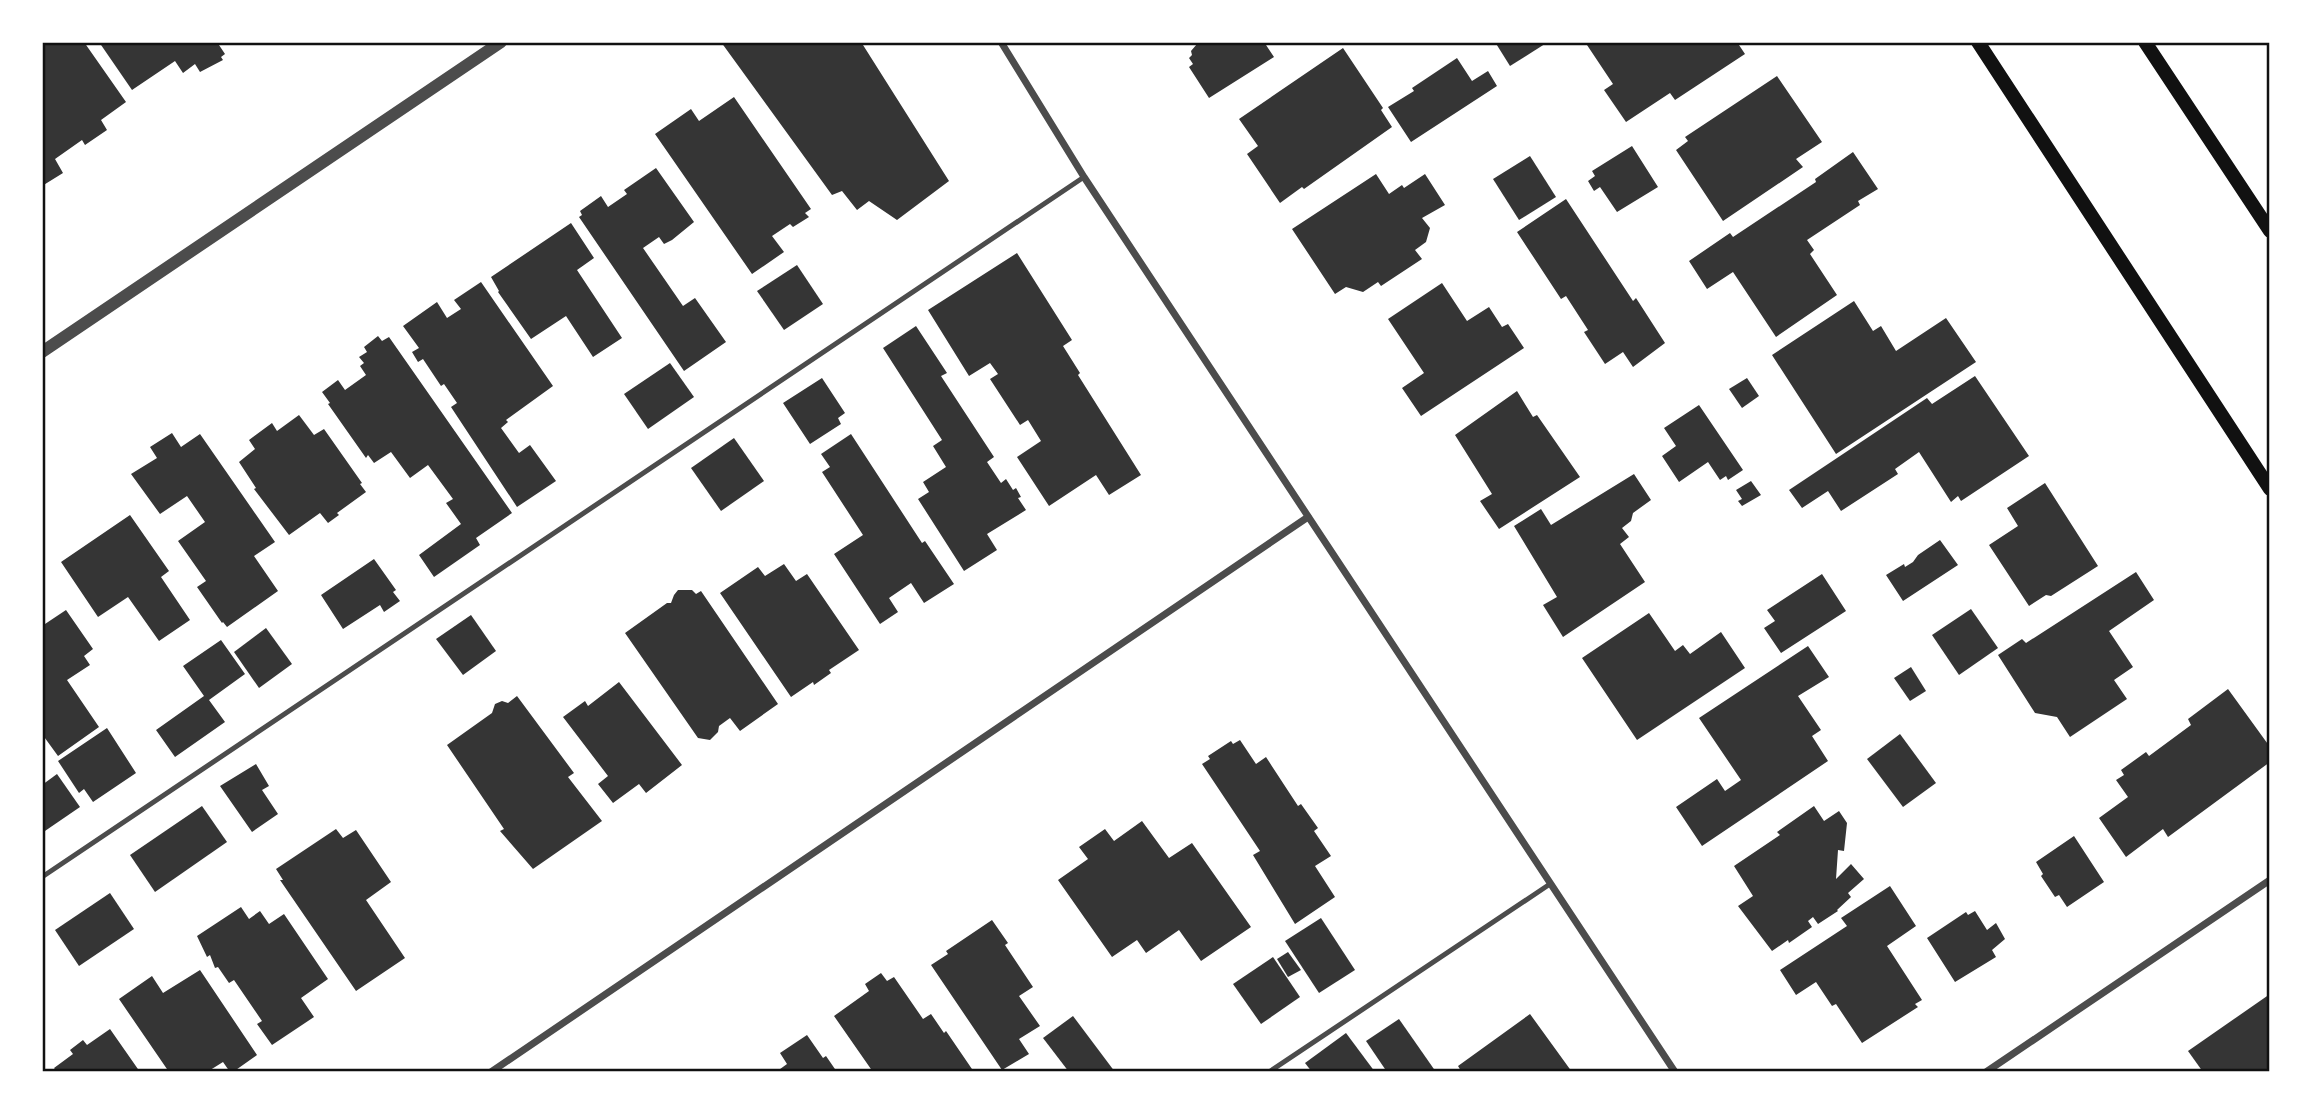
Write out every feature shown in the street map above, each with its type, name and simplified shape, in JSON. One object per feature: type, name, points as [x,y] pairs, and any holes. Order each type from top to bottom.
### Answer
[{"type":"main road","points":[[1978,42],[2270,489]]},
{"type":"main road","points":[[2145,42],[2270,232]]},
{"type":"street","points":[[42,352],[501,42]]},
{"type":"street","points":[[1001,42],[1084,177],[1675,1072]]},
{"type":"street","points":[[491,1072],[1308,517]]},
{"type":"street","points":[[1986,1072],[2270,880]]},
{"type":"lane","points":[[42,877],[1084,177]]},
{"type":"lane","points":[[1269,1072],[1550,884]]},
{"type":"building","points":[[42,42],[84,42],[126,102],[101,120],[107,130],[85,145],[82,140],[55,159],[63,173],[42,186]]},
{"type":"building","points":[[99,42],[217,42],[225,54],[221,57],[223,60],[200,72],[195,64],[183,73],[175,61],[132,90]]},
{"type":"building","points":[[721,42],[867,42],[863,45],[949,181],[897,220],[869,201],[857,210],[842,191],[832,195]]},
{"type":"building","points":[[1196,42],[1271,42],[1266,45],[1274,57],[1209,98],[1189,67],[1193,64],[1189,58]]},
{"type":"building","points":[[1495,42],[1548,42],[1510,66]]},
{"type":"building","points":[[1585,42],[1737,42],[1745,54],[1675,100],[1670,93],[1626,122],[1604,90],[1613,84]]},
{"type":"building","points":[[1343,48],[1383,108],[1381,110],[1392,127],[1280,203],[1247,154],[1258,146],[1239,119]]},
{"type":"building","points":[[1457,58],[1472,81],[1488,71],[1497,86],[1411,142],[1388,107]]},
{"type":"building","points":[[1777,76],[1822,142],[1796,159],[1803,167],[1723,221],[1676,150],[1688,141],[1685,137]]},
{"type":"building","points":[[734,97],[811,209],[805,213],[809,217],[793,227],[790,224],[772,236],[784,252],[752,274],[655,134],[691,109],[699,121]]},
{"type":"building","points":[[1632,146],[1658,187],[1617,212],[1600,187],[1594,191],[1588,181],[1595,176],[1592,171]]},
{"type":"building","points":[[1853,152],[1878,189],[1858,201],[1860,205],[1807,240],[1814,250],[1810,254],[1837,295],[1776,337],[1733,272],[1707,289],[1689,261],[1730,233],[1733,237],[1816,182],[1815,179]]},
{"type":"building","points":[[1530,156],[1556,197],[1519,220],[1493,179]]},
{"type":"building","points":[[656,168],[694,222],[672,240],[664,244],[659,237],[643,248],[683,306],[695,298],[726,342],[684,371],[579,217],[582,215],[580,211],[601,196],[608,207],[627,194],[624,190]]},
{"type":"building","points":[[1376,174],[1389,194],[1425,174],[1445,205],[1422,218],[1430,228],[1426,242],[1415,250],[1422,259],[1381,286],[1378,282],[1363,292],[1346,287],[1335,294],[1292,229]]},
{"type":"building","points":[[1566,199],[1633,301],[1636,298],[1665,343],[1633,367],[1623,352],[1605,364],[1584,332],[1588,330],[1566,296],[1561,299],[1517,232]]},
{"type":"building","points":[[571,223],[594,258],[577,270],[622,338],[593,357],[566,316],[531,339],[498,292],[491,277]]},
{"type":"building","points":[[1017,253],[1072,340],[1063,346],[1080,373],[1078,375],[1141,475],[1109,495],[1096,475],[1049,506],[1017,457],[1041,441],[1028,420],[1020,425],[990,379],[998,374],[990,363],[969,376],[928,310]]},
{"type":"building","points":[[797,265],[823,304],[784,330],[757,291]]},
{"type":"building","points":[[481,282],[553,386],[506,420],[508,422],[501,428],[519,453],[530,445],[556,481],[517,507],[451,407],[457,403],[444,384],[441,386],[423,359],[418,362],[412,352],[419,348],[403,326],[437,302],[447,318],[461,309],[454,300]]},
{"type":"building","points":[[1442,283],[1467,321],[1489,307],[1502,327],[1508,324],[1524,348],[1421,416],[1402,388],[1424,373],[1388,319]]},
{"type":"building","points":[[1854,301],[1873,331],[1881,326],[1896,351],[1946,318],[1976,362],[1836,454],[1772,355]]},
{"type":"building","points":[[916,326],[947,373],[941,376],[994,457],[987,462],[1001,483],[1006,479],[1013,490],[1016,488],[1021,497],[1018,498],[1026,510],[987,534],[997,550],[964,571],[918,499],[929,492],[923,482],[946,467],[933,446],[942,440],[883,348]]},
{"type":"building","points":[[378,336],[382,341],[389,337],[512,513],[476,538],[480,545],[434,577],[419,555],[461,524],[446,503],[453,499],[428,465],[410,478],[391,452],[374,463],[368,455],[366,458],[322,392],[338,380],[345,390],[366,375],[360,366],[364,363],[359,357],[367,352],[364,347]]},
{"type":"building","points":[[670,363],[694,397],[648,429],[624,394]]},
{"type":"building","points":[[1975,376],[2029,456],[1961,501],[1958,496],[1951,502],[1919,452],[1895,469],[1898,474],[1841,511],[1828,491],[1802,508],[1789,490],[1927,398],[1932,404]]},
{"type":"building","points":[[822,378],[845,413],[838,418],[841,424],[810,444],[783,403]]},
{"type":"building","points":[[1747,378],[1759,396],[1742,408],[1729,389]]},
{"type":"building","points":[[1517,391],[1533,417],[1537,415],[1580,477],[1499,529],[1480,501],[1492,494],[1455,435]]},
{"type":"building","points":[[1699,405],[1743,470],[1728,480],[1726,476],[1720,480],[1708,462],[1679,482],[1662,456],[1676,446],[1664,428]]},
{"type":"building","points":[[299,415],[314,435],[324,429],[366,492],[328,523],[320,513],[289,535],[254,489],[256,488],[239,462],[255,449],[249,440],[272,423],[277,431]]},
{"type":"building","points":[[172,433],[181,447],[200,434],[275,542],[254,556],[278,591],[227,627],[197,587],[206,581],[178,541],[205,522],[187,496],[160,514],[131,474],[157,458],[150,447]]},
{"type":"building","points":[[851,434],[922,543],[925,541],[954,584],[924,603],[911,583],[889,598],[898,612],[880,624],[834,554],[863,535],[822,472],[830,467],[821,454]]},
{"type":"building","points":[[734,438],[764,481],[721,511],[691,468]]},
{"type":"building","points":[[1634,474],[1651,500],[1633,513],[1631,521],[1622,528],[1629,537],[1620,544],[1645,582],[1563,637],[1543,605],[1557,597],[1514,526],[1541,509],[1551,525]]},
{"type":"building","points":[[1751,481],[1761,495],[1742,506],[1738,501],[1742,499],[1736,490]]},
{"type":"building","points":[[2045,483],[2098,566],[2051,596],[2046,595],[2029,606],[1989,545],[2018,526],[2007,508]]},
{"type":"building","points":[[130,515],[169,571],[161,577],[190,620],[159,641],[128,597],[98,617],[61,562]]},
{"type":"building","points":[[1940,540],[1958,565],[1903,601],[1886,575],[1904,564],[1905,567],[1913,562],[1918,555]]},
{"type":"building","points":[[374,559],[396,590],[393,592],[400,601],[384,612],[380,605],[343,629],[321,595]]},
{"type":"building","points":[[784,564],[796,581],[807,574],[859,650],[829,670],[831,673],[814,685],[813,682],[791,697],[720,593],[758,567],[765,576]]},
{"type":"building","points":[[2136,572],[2154,600],[2109,631],[2133,667],[2114,680],[2127,699],[2070,737],[2057,717],[2035,713],[1998,655],[2022,639],[2026,643]]},
{"type":"building","points":[[1822,574],[1846,611],[1781,653],[1764,628],[1775,621],[1767,610]]},
{"type":"building","points":[[678,590],[692,590],[696,594],[701,591],[778,704],[740,731],[730,718],[719,726],[718,732],[710,740],[698,738],[625,633],[667,603],[671,603]]},
{"type":"building","points":[[1971,609],[1998,648],[1959,675],[1932,635]]},
{"type":"building","points":[[66,610],[93,649],[84,656],[90,665],[67,680],[99,727],[58,756],[42,734],[42,626]]},
{"type":"building","points":[[1649,613],[1675,651],[1683,645],[1690,654],[1721,632],[1745,668],[1637,740],[1582,658]]},
{"type":"building","points":[[471,615],[496,651],[463,675],[436,639]]},
{"type":"building","points":[[266,628],[292,664],[259,688],[234,652]]},
{"type":"building","points":[[221,640],[245,674],[209,700],[225,722],[175,757],[156,730],[204,696],[183,666]]},
{"type":"building","points":[[1808,646],[1829,677],[1798,696],[1821,730],[1812,736],[1828,761],[1702,846],[1676,807],[1717,779],[1725,791],[1741,780],[1699,718]]},
{"type":"building","points":[[1911,667],[1926,691],[1910,701],[1894,678]]},
{"type":"building","points":[[619,682],[682,765],[646,793],[639,784],[613,803],[598,784],[608,776],[563,717],[585,701],[588,706]]},
{"type":"building","points":[[2228,689],[2270,747],[2270,762],[2168,837],[2163,829],[2126,857],[2099,818],[2128,797],[2116,780],[2124,775],[2121,770],[2146,752],[2149,756],[2191,725],[2188,719]]},
{"type":"building","points":[[517,696],[574,773],[568,777],[602,821],[533,869],[500,831],[504,829],[447,745],[492,713],[495,704],[502,701],[508,703]]},
{"type":"building","points":[[107,728],[136,773],[93,802],[84,789],[79,793],[58,761]]},
{"type":"building","points":[[1900,734],[1936,783],[1903,807],[1867,759]]},
{"type":"building","points":[[1240,740],[1256,764],[1266,757],[1298,806],[1301,804],[1318,828],[1314,831],[1331,856],[1315,866],[1335,897],[1295,924],[1253,855],[1260,851],[1202,764],[1210,759],[1208,756],[1231,741],[1233,744]]},
{"type":"building","points":[[256,764],[269,786],[262,790],[278,814],[252,832],[220,786]]},
{"type":"building","points":[[57,774],[80,807],[42,833],[42,785]]},
{"type":"building","points":[[202,806],[227,842],[155,892],[130,855]]},
{"type":"building","points":[[1814,806],[1824,821],[1839,811],[1847,823],[1844,851],[1838,850],[1836,879],[1851,864],[1864,879],[1848,893],[1851,897],[1838,911],[1818,924],[1813,917],[1808,921],[1812,927],[1772,951],[1738,906],[1753,896],[1734,866],[1780,835],[1777,832]]},
{"type":"building","points":[[1142,821],[1169,858],[1192,843],[1251,927],[1201,961],[1179,930],[1146,953],[1137,940],[1112,957],[1058,880],[1088,859],[1079,847],[1105,829],[1114,841]]},
{"type":"building","points":[[336,829],[343,838],[356,830],[391,882],[366,900],[405,958],[356,991],[280,880],[283,880],[276,869]]},
{"type":"building","points":[[2074,836],[2104,882],[2067,907],[2059,895],[2055,897],[2041,876],[2043,874],[2036,862]]},
{"type":"building","points":[[1890,886],[1916,926],[1887,946],[1922,1000],[1915,1004],[1918,1007],[1862,1043],[1836,1004],[1832,1006],[1816,982],[1796,995],[1780,970],[1847,926],[1841,918]]},
{"type":"building","points":[[110,893],[134,929],[79,966],[55,930]]},
{"type":"building","points":[[241,907],[249,919],[260,911],[269,924],[284,914],[328,979],[301,998],[314,1017],[272,1045],[257,1024],[262,1021],[234,980],[229,983],[218,967],[215,968],[197,936]]},
{"type":"building","points":[[1975,911],[1987,930],[1996,923],[2005,939],[1992,950],[1996,957],[1955,982],[1927,938],[1966,912],[1968,915]]},
{"type":"building","points":[[1321,918],[1355,970],[1319,993],[1285,941]]},
{"type":"building","points":[[992,920],[1033,987],[1019,996],[1040,1026],[1019,1039],[1029,1054],[1002,1070],[931,965],[948,954],[946,951]]},
{"type":"building","points":[[1288,952],[1301,970],[1288,977],[1277,959]]},
{"type":"building","points":[[1273,957],[1300,997],[1261,1024],[1233,984]]},
{"type":"building","points":[[200,970],[257,1055],[233,1072],[230,1072],[223,1062],[207,1072],[169,1072],[119,999],[152,976],[163,993]]},
{"type":"building","points":[[881,973],[887,981],[894,977],[923,1019],[931,1014],[974,1072],[873,1072],[834,1016],[869,991],[865,984]]},
{"type":"building","points":[[2270,994],[2270,1072],[2203,1072],[2188,1051]]},
{"type":"building","points":[[1530,1014],[1572,1072],[1460,1072],[1458,1066]]},
{"type":"building","points":[[1073,1016],[1115,1072],[1069,1072],[1043,1038]]},
{"type":"building","points":[[1399,1019],[1436,1072],[1387,1072],[1366,1041]]},
{"type":"building","points":[[110,1029],[140,1072],[57,1072],[54,1068],[73,1054],[70,1050],[83,1040],[87,1045]]},
{"type":"building","points":[[1346,1033],[1375,1072],[1312,1072],[1305,1063]]},
{"type":"building","points":[[807,1035],[837,1072],[776,1072],[787,1064],[780,1053]]}]
